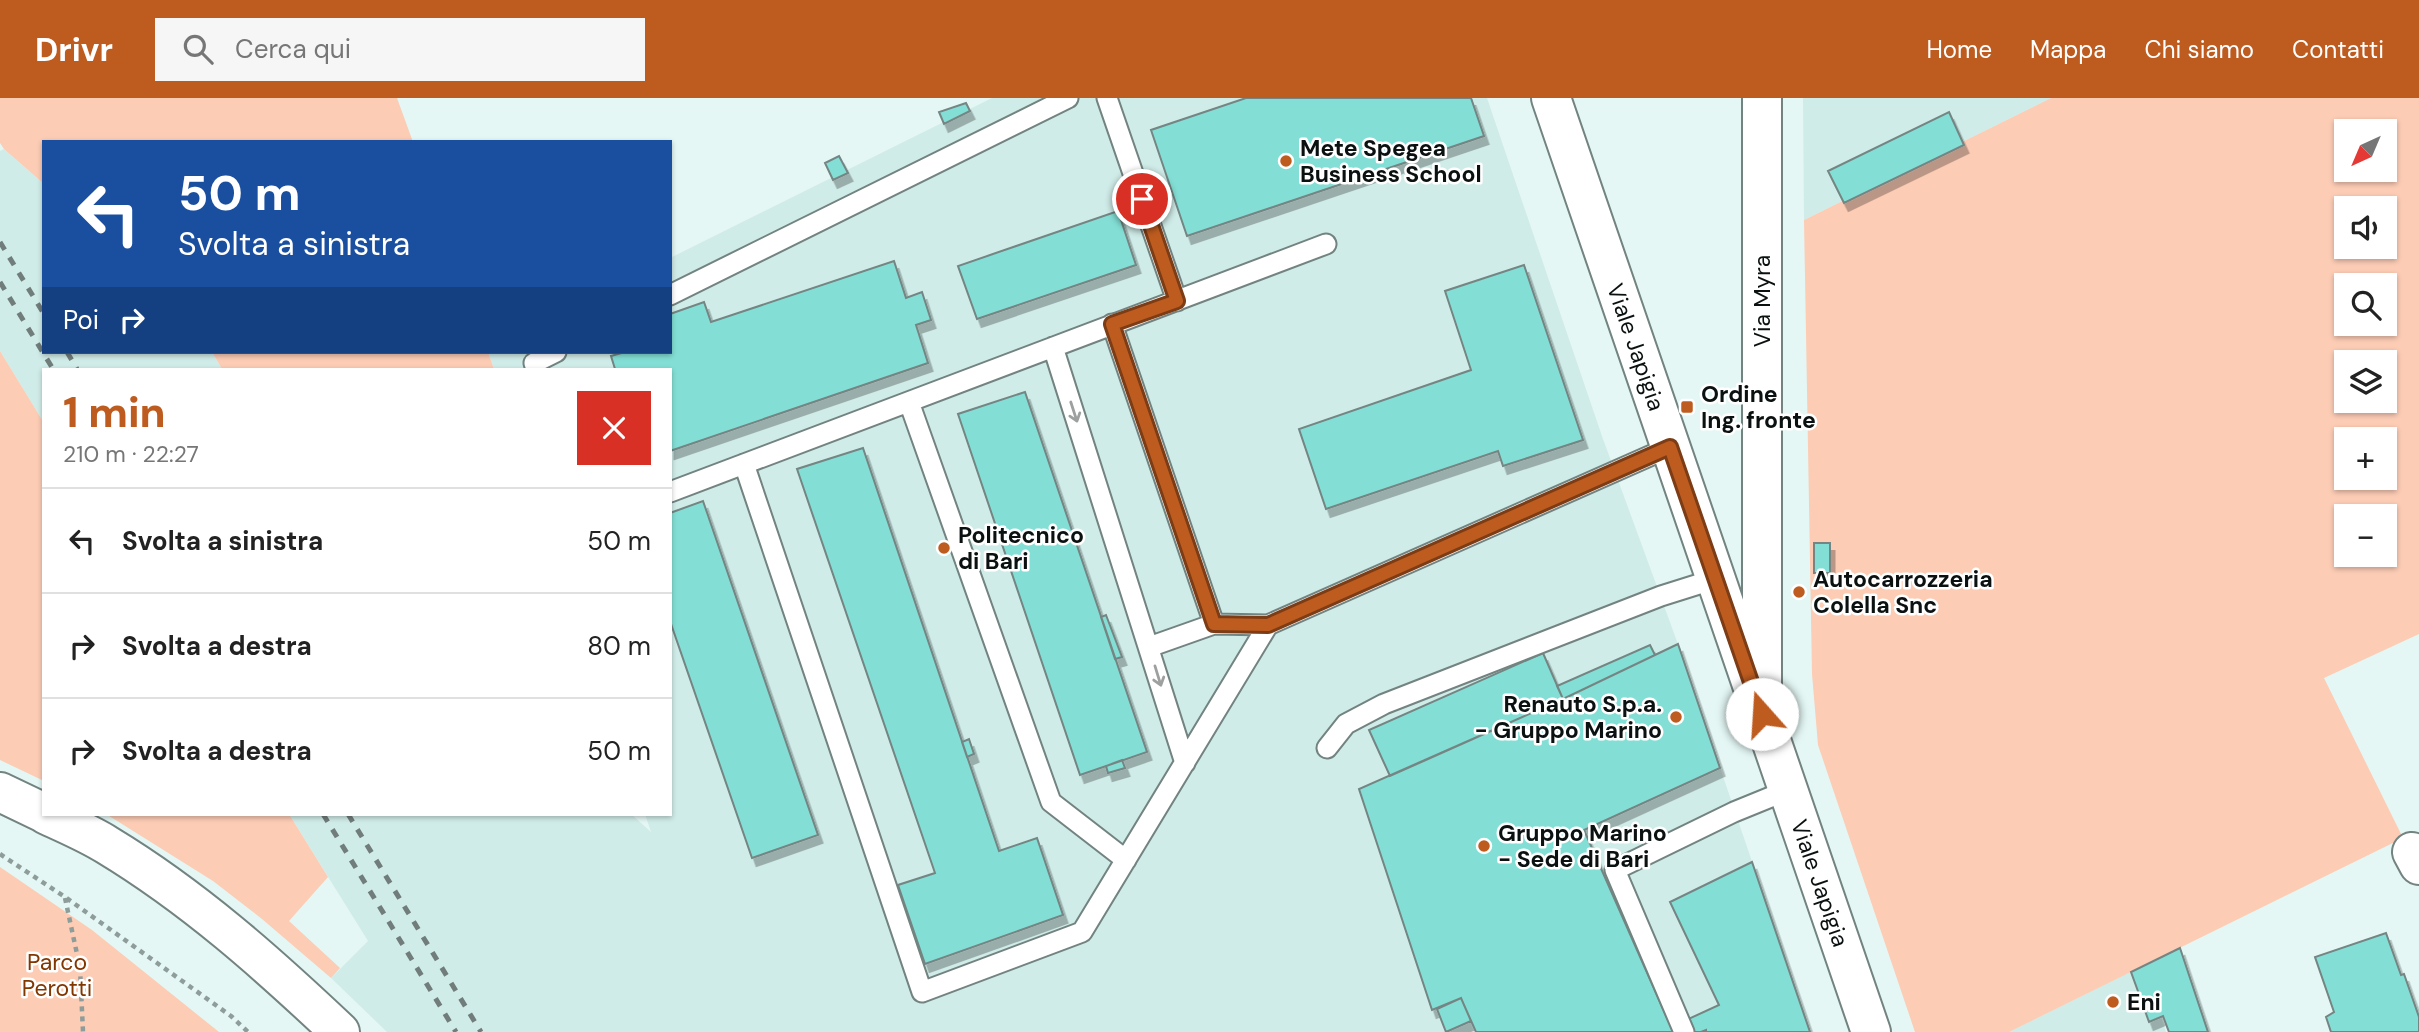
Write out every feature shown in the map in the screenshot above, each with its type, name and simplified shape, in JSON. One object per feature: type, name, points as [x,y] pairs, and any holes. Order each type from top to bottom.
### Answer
[{"type":"street","name":"Viale Japigia","points":[[1551,98],[1871,1032]]},
{"type":"street","name":"Via Myra","points":[[1762,98],[1762,714]]},
{"type":"street","points":[[0,792],[42,812]]},
{"type":"street","points":[[50,816],[105,843],[190,900],[276,971],[340,1032]]},
{"type":"lane","points":[[672,294],[1068,98]]},
{"type":"lane","points":[[1107,98],[1177,301]]},
{"type":"lane","points":[[672,491],[1326,244]]},
{"type":"lane","points":[[1112,324],[1214,624]]},
{"type":"lane","points":[[1053,347],[1185,763]]},
{"type":"lane","points":[[536,368],[534,363],[552,354]]},
{"type":"lane","points":[[909,402],[1051,802],[1126,860]]},
{"type":"lane","points":[[1149,647],[1214,624],[1268,625],[1670,447]]},
{"type":"lane","points":[[744,464],[922,992],[1082,932],[1268,625]]},
{"type":"lane","points":[[1326,748],[1346,724],[1384,704],[1661,596],[1715,579]]},
{"type":"lane","points":[[1684,1032],[1615,870],[1734,812],[1788,790]]},
{"type":"path","points":[[0,854],[65,897],[231,1016],[248,1032]]},
{"type":"path","points":[[65,897],[66,914],[80,968],[83,1032]]},
{"type":"shaded area","points":[[992,98],[1487,98],[1810,1032],[387,1032],[331,978],[368,941],[290,816],[633,816],[651,832],[646,816],[672,816],[672,368],[494,368],[489,354],[672,354],[672,257]]},
{"type":"shaded area","points":[[1803,98],[2051,98],[1804,220]]},
{"type":"shaded area","points":[[4,149],[42,182],[42,354],[213,354],[221,368],[42,368],[42,420],[0,351],[0,151]]},
{"type":"shaded area","name":"Eni","points":[[2144,965],[2166,1032],[2009,1032]]},
{"type":"green space","points":[[0,98],[397,98],[412,140],[42,140],[42,182],[0,143]]},
{"type":"green space","points":[[2051,98],[2419,98],[2419,634],[2324,678],[2403,838],[2009,1032],[1915,1032],[1818,745],[1812,674],[1804,220]]},
{"type":"green space","points":[[0,351],[42,420],[42,780],[0,760]]},
{"type":"green space","points":[[213,354],[489,354],[494,368],[221,368]]},
{"type":"green space","points":[[109,816],[290,816],[328,877],[289,921],[340,968],[331,978],[213,881]]},
{"type":"green space","name":"Parco Perotti","points":[[0,867],[92,930],[219,1032],[0,1032]]},
{"type":"building","name":"Mete Spegea Business School","points":[[1246,98],[1471,98],[1484,136],[1187,236],[1151,130]]},
{"type":"building","points":[[966,103],[970,111],[944,124],[939,112]]},
{"type":"building","points":[[1949,112],[1964,145],[1844,203],[1828,171]]},
{"type":"building","points":[[839,156],[848,173],[833,180],[825,163]]},
{"type":"building","points":[[1118,211],[1136,265],[977,319],[958,266]]},
{"type":"building","points":[[894,261],[906,298],[922,292],[931,320],[916,325],[928,363],[672,450],[672,368],[615,368],[611,356],[672,354],[672,313],[704,302],[711,322]]},
{"type":"building","points":[[1524,265],[1583,440],[1503,466],[1498,451],[1326,509],[1299,429],[1471,370],[1445,291]]},
{"type":"building","points":[[1025,392],[1147,752],[1080,775],[958,414]]},
{"type":"building","points":[[863,448],[999,851],[1037,838],[1063,915],[925,964],[898,885],[935,873],[797,469]]},
{"type":"building","points":[[703,501],[818,835],[752,858],[672,627],[672,512]]},
{"type":"building","points":[[1814,543],[1830,543],[1830,573],[1814,573]]},
{"type":"building","points":[[1106,615],[1122,657],[1115,659],[1101,617]]},
{"type":"building","name":"Gruppo Marino - Sede di Bari","points":[[1678,644],[1720,768],[1584,830],[1671,1027],[1719,1005],[1670,902],[1752,862],[1810,1032],[1476,1032],[1461,998],[1432,1010],[1359,789],[1563,699]]},
{"type":"building","points":[[1650,645],[1655,655],[1563,699],[1557,686]]},
{"type":"building","points":[[1543,653],[1563,699],[1390,776],[1369,730]]},
{"type":"building","points":[[969,739],[974,754],[967,757],[962,742]]},
{"type":"building","points":[[1122,760],[1125,768],[1108,773],[1106,766]]},
{"type":"building","points":[[2386,933],[2419,1017],[2419,1032],[2331,1032],[2326,1017],[2334,1012],[2315,957]]},
{"type":"building","points":[[2180,948],[2208,1032],[2169,1032],[2163,1016],[2149,1022],[2131,972]]},
{"type":"building","points":[[1461,998],[1471,1021],[1446,1032],[1437,1009]]},
{"type":"railway","points":[[0,242],[42,311]]},
{"type":"railway","points":[[0,282],[42,351]]},
{"type":"railway","points":[[44,354],[52,368]]},
{"type":"railway","points":[[68,354],[76,368]]},
{"type":"railway","points":[[324,816],[456,1032]]},
{"type":"railway","points":[[349,816],[481,1032]]},
{"type":"place","name":"Mete Spegea Business School","points":[[1286,161]]},
{"type":"place","name":"Ordine Ing. fronte","points":[[1687,407]]},
{"type":"place","name":"Politecnico di Bari","points":[[944,548]]},
{"type":"place","name":"Autocarrozzeria Colella Snc","points":[[1799,592]]},
{"type":"place","name":"Renauto S.p.a. - Gruppo Marino","points":[[1676,717]]},
{"type":"place","name":"Gruppo Marino - Sede di Bari","points":[[1484,846]]},
{"type":"place","name":"Eni","points":[[2113,1002]]},
{"type":"route","points":[[1142,199],[1177,301],[1112,324],[1214,624],[1268,625],[1670,447],[1762,714]]}]
